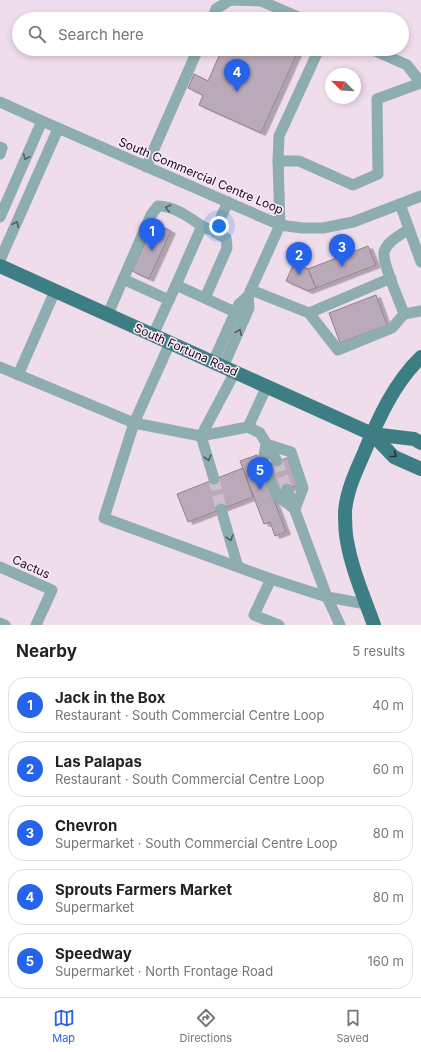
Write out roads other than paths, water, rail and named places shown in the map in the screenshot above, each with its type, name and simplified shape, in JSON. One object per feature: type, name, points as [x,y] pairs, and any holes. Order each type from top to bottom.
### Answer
[{"type":"main road","name":"South Fortuna Road","points":[[0,266],[372,434],[414,439],[421,443]]},
{"type":"main road","points":[[374,625],[358,584],[346,541],[345,510],[353,478],[372,434],[396,388],[421,357]]},
{"type":"main road","name":"South Fortuna Road","points":[[372,434],[394,457],[421,469]]},
{"type":"street","points":[[215,12],[216,9],[230,0],[262,1],[287,12]]},
{"type":"street","points":[[146,167],[195,56]]},
{"type":"street","points":[[224,367],[235,312],[239,304],[249,293],[280,225],[278,160],[279,136],[316,56]]},
{"type":"street","points":[[278,160],[299,161],[353,185],[378,174],[377,99],[421,83],[407,65],[387,56]]},
{"type":"street","name":"South Commercial Centre Loop","points":[[0,102],[42,122],[280,225],[302,228],[338,226],[353,222],[421,196]]},
{"type":"street","points":[[0,217],[42,122]]},
{"type":"street","points":[[0,260],[58,128]]},
{"type":"street","points":[[0,147],[2,148],[0,154]]},
{"type":"street","points":[[214,232],[228,202]]},
{"type":"street","points":[[400,204],[421,262]]},
{"type":"street","points":[[108,314],[151,214],[158,206],[166,206],[177,210],[202,226],[226,238],[227,248],[205,298]]},
{"type":"street","points":[[153,335],[202,226]]},
{"type":"street","points":[[404,314],[386,265],[384,252],[391,242],[409,229]]},
{"type":"street","points":[[309,313],[391,278]]},
{"type":"street","points":[[123,279],[169,300]]},
{"type":"street","points":[[176,285],[235,312]]},
{"type":"street","points":[[18,375],[55,291]]},
{"type":"street","points":[[249,293],[309,313],[338,350],[392,328],[404,314],[421,311]]},
{"type":"street","points":[[214,480],[201,436],[224,367],[249,308],[249,293]]},
{"type":"street","points":[[170,343],[134,423],[104,518],[271,579],[328,597],[366,604]]},
{"type":"street","points":[[0,367],[134,423],[201,436],[248,427],[260,433],[277,461]]},
{"type":"street","points":[[248,427],[267,386]]},
{"type":"street","points":[[266,444],[263,462],[276,495],[294,509]]},
{"type":"street","points":[[266,444],[291,452],[304,488],[294,509]]},
{"type":"street","points":[[287,489],[340,625]]},
{"type":"street","points":[[222,509],[238,567]]},
{"type":"street","name":"Cactus","points":[[0,567],[52,590],[36,625]]},
{"type":"street","points":[[271,579],[254,615],[279,625]]},
{"type":"street","points":[[0,623],[5,625]]},
{"type":"tunnel","points":[[277,461],[287,489]]},
{"type":"tunnel","points":[[214,479],[221,509]]},
{"type":"place","name":"Sprouts Farmers Market","points":[[237,92]]},
{"type":"place","name":"Jack in the Box","points":[[152,251]]},
{"type":"place","name":"Chevron","points":[[342,267]]},
{"type":"place","name":"Las Palapas","points":[[299,275]]},
{"type":"place","name":"Speedway","points":[[260,490]]}]
